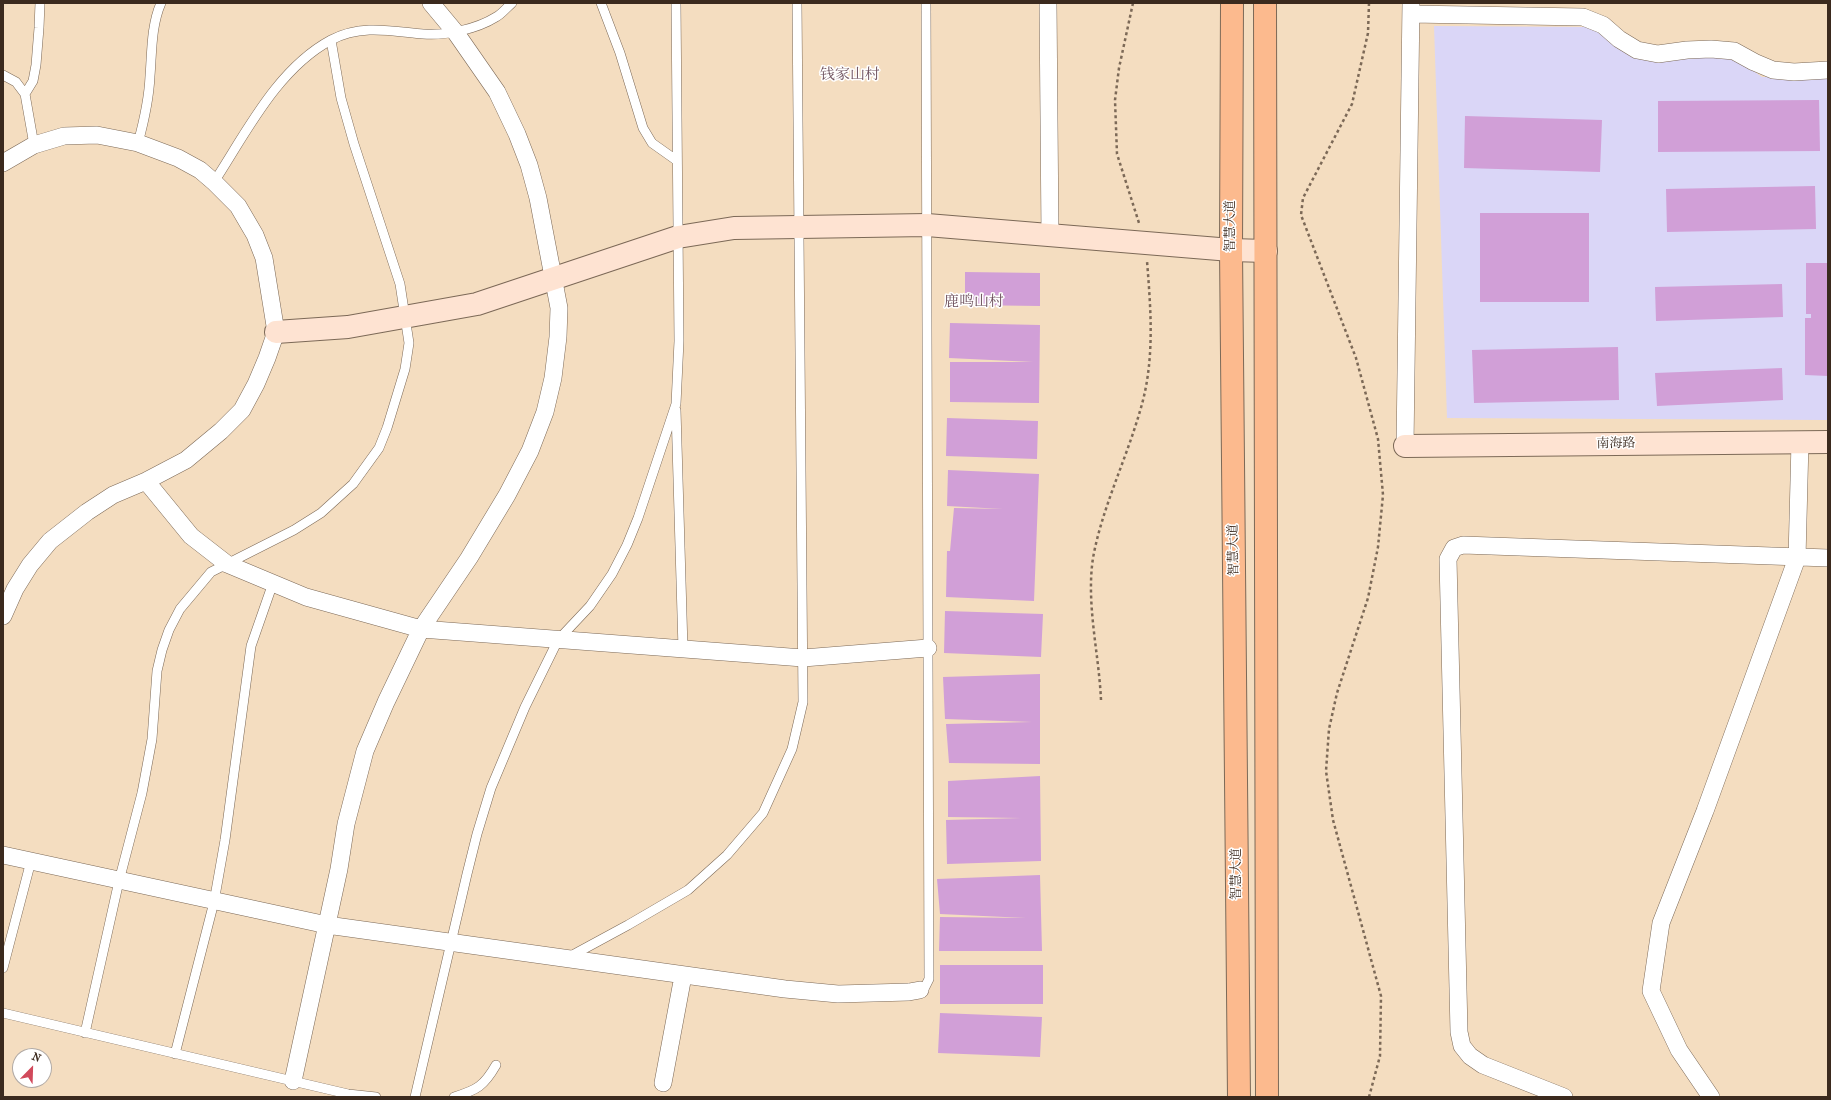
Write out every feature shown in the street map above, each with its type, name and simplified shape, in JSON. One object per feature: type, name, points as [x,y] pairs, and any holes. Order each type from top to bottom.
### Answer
[{"type":"main road","name":"智慧大道","points":[[1232,3],[1231,250],[1238,1097]]},
{"type":"main road","points":[[1266,3],[1267,1097]]},
{"type":"street","points":[[293,1081],[339,869],[346,824],[365,751],[386,702],[421,629],[469,558],[507,495],[530,451],[545,412],[553,378],[558,337],[559,308],[538,198],[529,165],[517,134],[497,92],[456,33],[431,3]]},
{"type":"street","points":[[1048,3],[1050,235]]},
{"type":"street","points":[[1405,446],[1411,9],[1583,17],[1602,25],[1619,39],[1637,50],[1658,54],[1693,50],[1734,51],[1773,70],[1794,72],[1828,70]]},
{"type":"street","points":[[3,163],[34,145],[64,136],[97,135],[138,143],[178,158],[200,170],[238,206],[255,234],[264,258],[276,332],[256,384],[242,410],[221,431],[186,460],[146,481],[113,495],[87,512],[50,541],[30,566],[15,589],[3,616]]},
{"type":"street","points":[[276,332],[348,326],[477,304],[678,237],[734,228],[927,224],[1231,250],[1266,250]]},
{"type":"street","points":[[1711,1097],[1679,1050],[1651,991],[1660,923],[1705,811],[1797,558],[1800,442]]},
{"type":"street","name":"南海路","points":[[1405,446],[1828,442]]},
{"type":"street","points":[[146,481],[191,536],[226,564],[306,597],[421,629],[803,658],[928,648]]},
{"type":"street","points":[[1564,1097],[1483,1065],[1470,1056],[1462,1046],[1459,1032],[1448,559],[1454,548],[1463,545],[1828,558]]},
{"type":"street","points":[[3,855],[327,926],[785,989],[838,994],[909,992],[920,990]]},
{"type":"street","points":[[663,1083],[683,976]]},
{"type":"lane","points":[[25,94],[33,81],[36,65],[40,28],[40,3]]},
{"type":"lane","points":[[138,143],[147,108],[151,52],[157,13],[161,3]]},
{"type":"lane","points":[[214,182],[285,77],[299,63],[331,40],[355,31],[374,29],[424,34],[456,33],[496,17],[512,3]]},
{"type":"lane","points":[[601,3],[620,53],[643,128],[652,144],[676,160]]},
{"type":"lane","points":[[676,3],[676,160],[679,341],[676,404],[683,649]]},
{"type":"lane","points":[[566,958],[628,925],[688,890],[727,855],[763,813],[792,749],[804,702],[797,3]]},
{"type":"lane","points":[[920,990],[925,987],[929,979],[926,3]]},
{"type":"lane","points":[[84,1033],[119,881],[142,793],[152,739],[157,671],[169,630],[180,609],[211,572],[268,544],[321,513],[352,484],[379,448],[387,428],[405,369],[409,343],[400,284],[354,144],[341,98],[331,40]]},
{"type":"lane","points":[[3,75],[16,82],[25,94],[34,145]]},
{"type":"lane","points":[[415,1097],[477,834],[491,788],[525,707],[558,640],[590,606],[612,574],[627,545],[638,518],[676,404]]},
{"type":"lane","points":[[175,1054],[214,902],[225,840],[251,646],[273,583]]},
{"type":"lane","points":[[3,968],[32,861]]},
{"type":"lane","points":[[3,1013],[348,1094],[376,1097]]},
{"type":"lane","points":[[454,1097],[475,1090],[489,1077],[496,1065]]},
{"type":"path","points":[[1101,700],[1090,590],[1094,558],[1106,508],[1141,411],[1149,374],[1152,328],[1145,243],[1117,154],[1115,100],[1119,68],[1133,3]]},
{"type":"path","points":[[1368,3],[1368,33],[1352,104],[1303,198],[1301,214],[1356,358],[1378,439],[1384,495],[1378,547],[1368,598],[1337,693],[1329,729],[1326,771],[1333,820],[1381,996],[1380,1056],[1369,1097]]},
{"type":"shaded area","points":[[1434,26],[1593,27],[1629,54],[1734,57],[1762,77],[1828,77],[1828,420],[1447,418]]},
{"type":"building","points":[[1819,100],[1820,151],[1658,152],[1658,101]]},
{"type":"building","points":[[1465,116],[1602,120],[1600,172],[1464,168]]},
{"type":"building","points":[[1815,186],[1816,229],[1667,232],[1666,189]]},
{"type":"building","points":[[1480,213],[1589,213],[1589,302],[1480,302]]},
{"type":"building","points":[[1806,263],[1828,263],[1828,376],[1805,375],[1805,318],[1811,318],[1811,314],[1806,314]]},
{"type":"building","points":[[965,272],[1040,273],[1040,306],[965,305]]},
{"type":"building","points":[[1782,284],[1783,317],[1656,321],[1655,287]]},
{"type":"building","points":[[950,323],[1040,325],[1039,403],[950,402],[950,362],[1033,362],[949,358]]},
{"type":"building","points":[[1618,347],[1619,400],[1474,403],[1472,350]]},
{"type":"building","points":[[1782,368],[1783,400],[1657,406],[1655,373]]},
{"type":"building","points":[[947,418],[1038,421],[1037,459],[946,456]]},
{"type":"building","points":[[948,470],[1039,474],[1034,601],[946,597],[947,551],[950,551],[954,508],[1003,509],[947,506]]},
{"type":"building","points":[[945,611],[1043,614],[1041,657],[944,653]]},
{"type":"building","points":[[1040,674],[1040,764],[949,763],[946,724],[1032,722],[945,719],[943,677]]},
{"type":"building","points":[[1040,776],[1041,861],[947,864],[946,820],[1021,818],[948,817],[948,781]]},
{"type":"building","points":[[1040,875],[1042,951],[939,951],[940,917],[1026,918],[940,914],[937,879]]},
{"type":"building","points":[[940,965],[1043,965],[1043,1004],[940,1004]]},
{"type":"building","points":[[940,1013],[1042,1017],[1040,1057],[938,1053]]},
{"type":"district","name":"钱家山村","points":[[850,75]]},
{"type":"district","name":"鹿鸣山村","points":[[974,302]]}]
